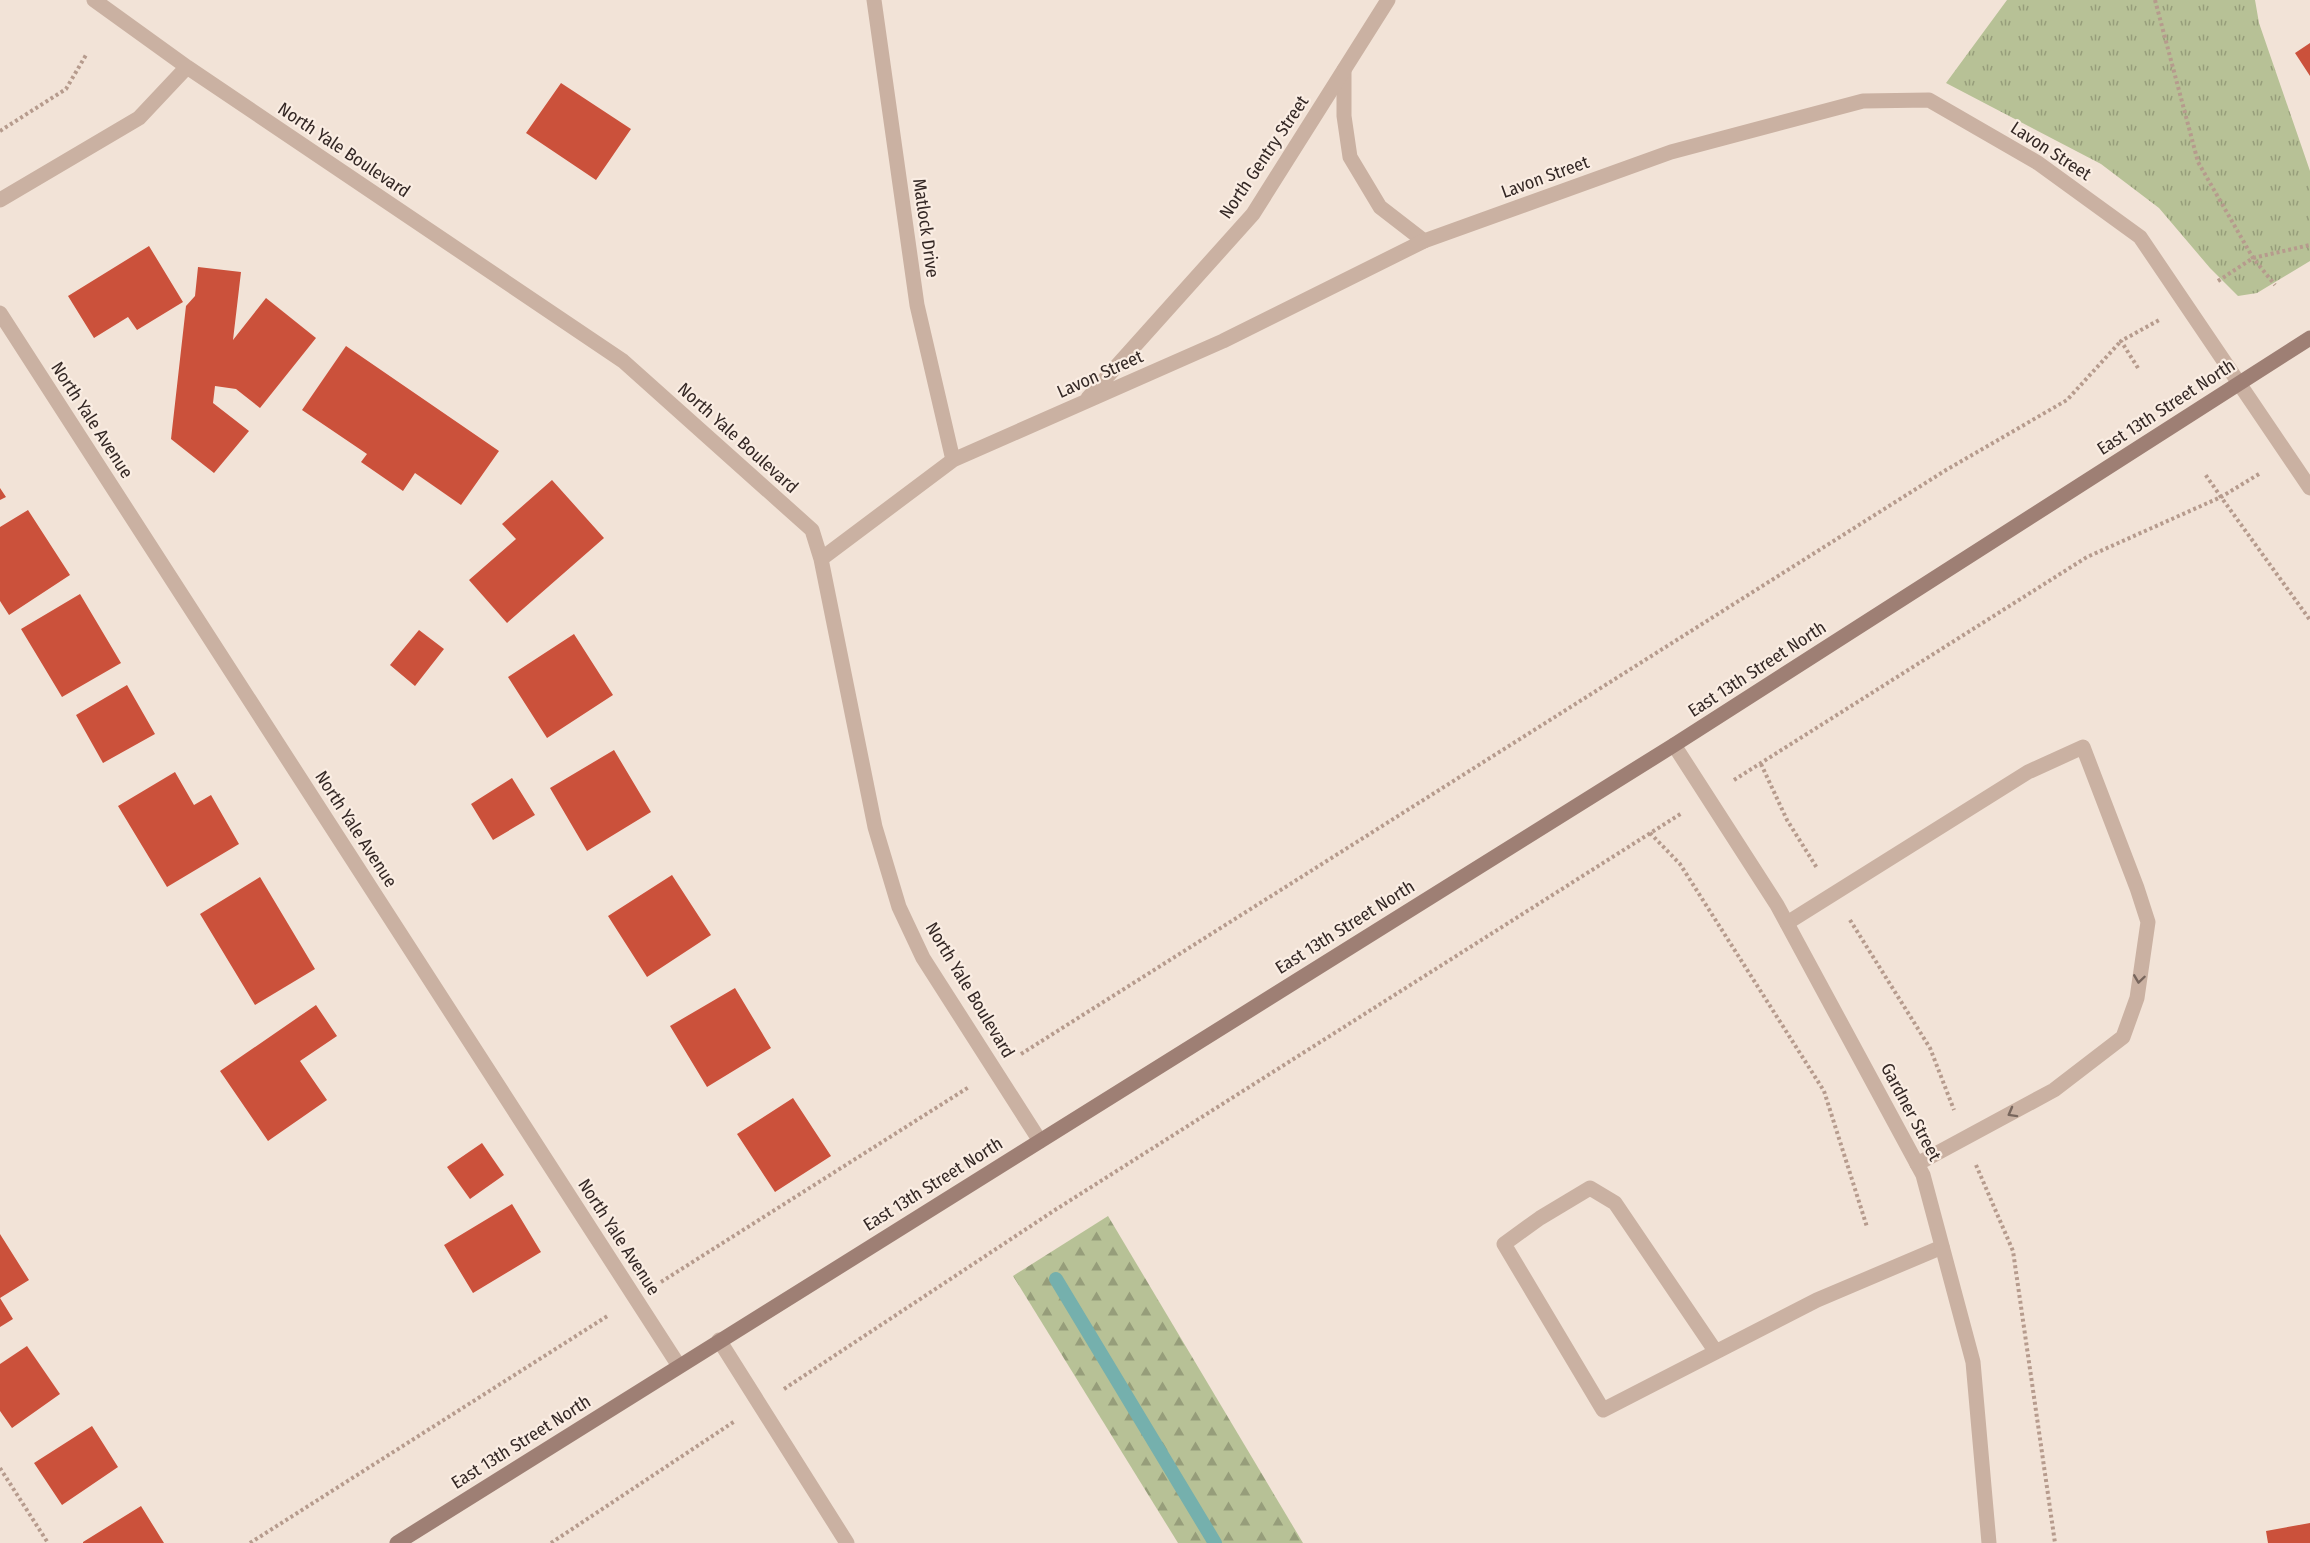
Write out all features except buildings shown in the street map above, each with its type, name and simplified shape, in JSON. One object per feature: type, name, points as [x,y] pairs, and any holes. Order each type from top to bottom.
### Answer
[{"type":"main road","name":"East 13th Street North","points":[[398,1543],[719,1340],[1674,745],[2310,338]]},
{"type":"street","name":"North Yale Boulevard","points":[[94,0],[187,67],[623,361],[812,530],[821,560],[875,826],[899,907],[923,958],[1040,1141]]},
{"type":"street","name":"Matlock Drive","points":[[874,0],[917,305],[953,460]]},
{"type":"street","name":"North Gentry Street","points":[[1084,403],[1253,214],[1388,0]]},
{"type":"street","points":[[0,200],[139,118],[187,67]]},
{"type":"street","points":[[1344,70],[1344,116],[1350,157],[1380,207],[1424,241]]},
{"type":"street","name":"Lavon Street","points":[[821,560],[953,460],[1224,341],[1424,241],[1671,152],[1863,101],[1929,100],[2038,163],[2140,237],[2310,488]]},
{"type":"street","name":"North Yale Avenue","points":[[0,313],[679,1366]]},
{"type":"street","name":"Gardner Street","points":[[1674,745],[1787,923],[1923,1175],[1973,1362],[1989,1543]]},
{"type":"street","points":[[1787,923],[2028,772],[2083,747],[2148,922],[2137,998],[2123,1037],[2054,1090],[1917,1164]]},
{"type":"street","points":[[1716,1352],[1615,1203],[1590,1188],[1540,1218],[1504,1244],[1603,1410],[1716,1352],[1817,1300],[1942,1247]]},
{"type":"street","points":[[719,1340],[847,1543]]},
{"type":"path","points":[[2155,0],[2198,162],[2253,258],[2275,285]]},
{"type":"path","points":[[0,131],[66,89],[86,55]]},
{"type":"path","points":[[2218,281],[2253,258],[2310,245]]},
{"type":"path","points":[[250,1543],[1946,470],[2067,400],[2121,341],[2161,318]]},
{"type":"path","points":[[2121,341],[2138,368]]},
{"type":"path","points":[[2205,474],[2310,620]]},
{"type":"path","points":[[551,1543],[1055,1210],[2087,557],[2221,497],[2259,474]]},
{"type":"path","points":[[1650,833],[1680,864],[1824,1091],[1867,1227]]},
{"type":"path","points":[[0,1468],[48,1543]]},
{"type":"green space","points":[[2007,0],[2255,0],[2259,23],[2310,171],[2310,261],[2257,293],[2238,296],[2210,268],[2159,208],[2101,164],[1946,83]]},
{"type":"green space","points":[[1108,1216],[1303,1543],[1178,1543],[1013,1276]]},
{"type":"waterway","points":[[1056,1279],[1215,1543]]}]
